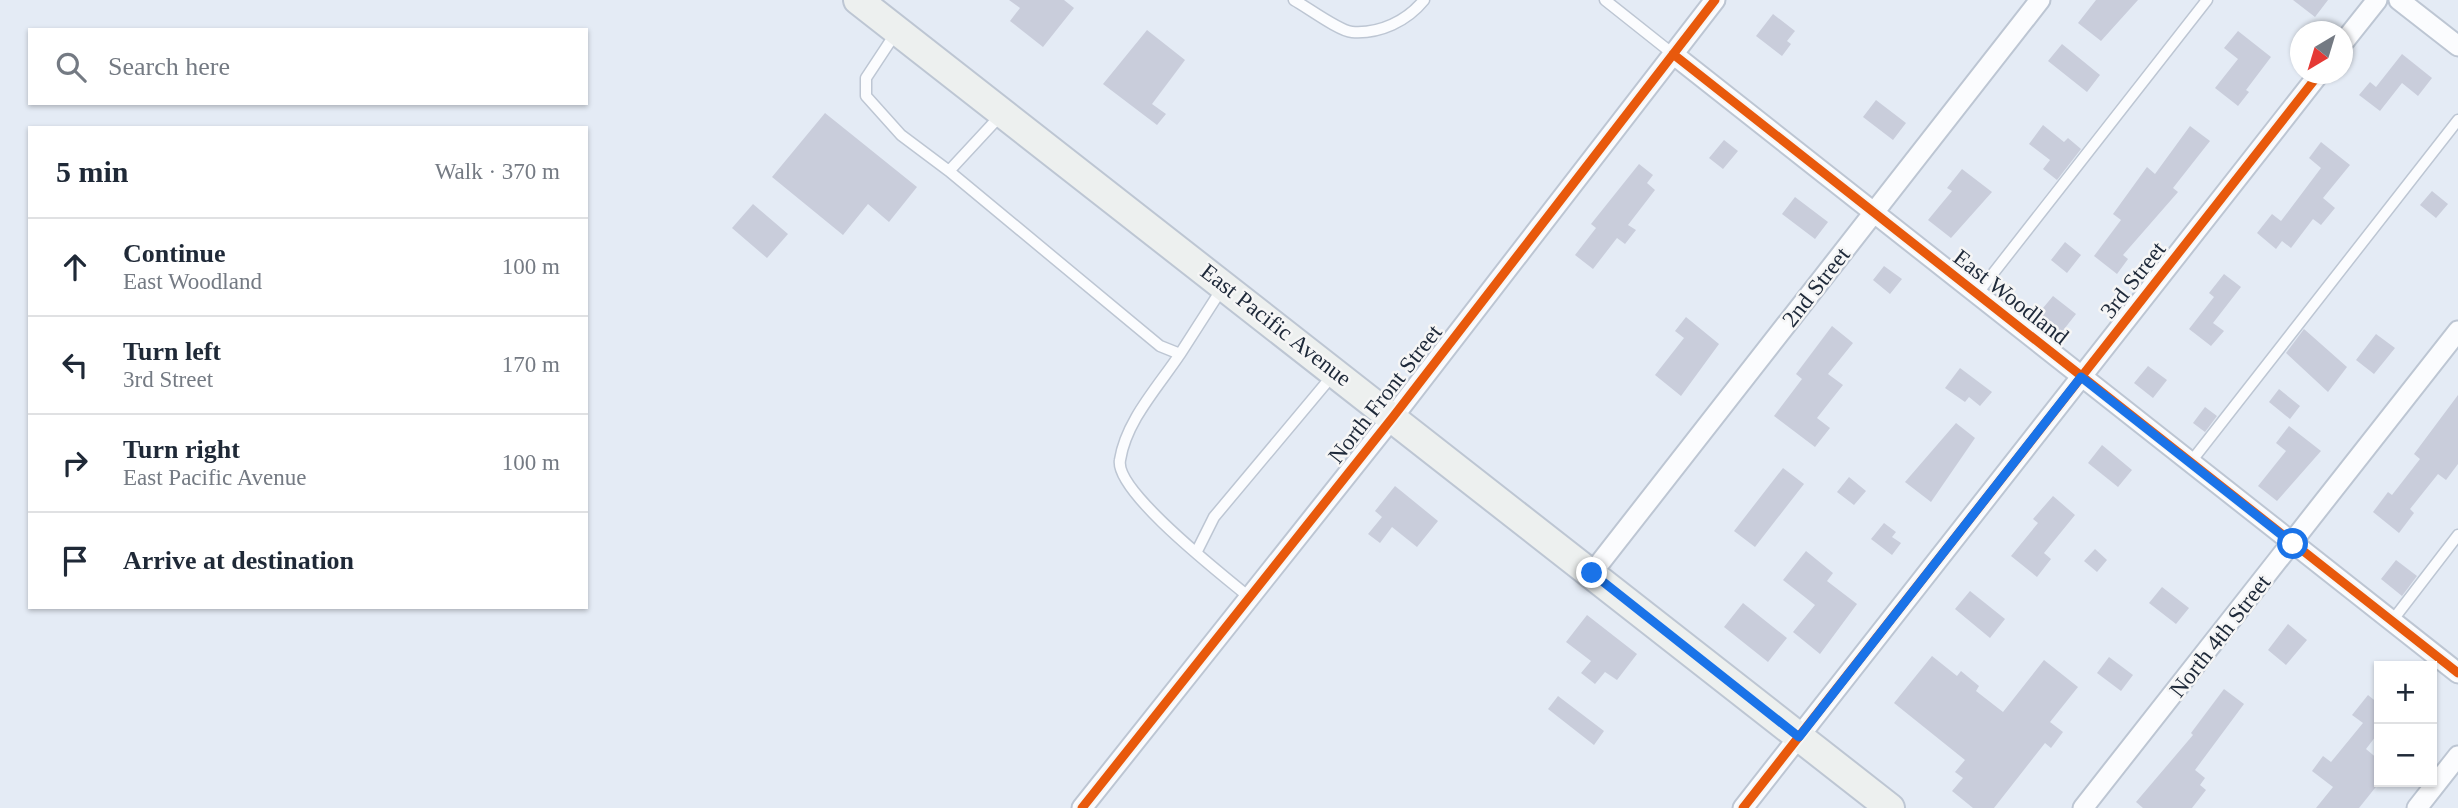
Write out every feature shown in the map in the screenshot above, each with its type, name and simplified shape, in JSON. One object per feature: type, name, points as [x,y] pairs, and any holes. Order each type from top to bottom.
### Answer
[{"type":"main road","name":"East Pacific Avenue","points":[[858,0],[1393,416],[1890,808]]},
{"type":"street","name":"North Front Street","points":[[1082,808],[1393,416],[1715,0]]},
{"type":"street","name":"2nd Street","points":[[1592,573],[2040,0]]},
{"type":"street","points":[[2353,31],[2377,0]]},
{"type":"street","points":[[2399,0],[2458,46]]},
{"type":"street","name":"East Woodland","points":[[1673,54],[2458,673]]},
{"type":"street","name":"3rd Street","points":[[1744,808],[2311,84]]},
{"type":"street","name":"North 4th Street","points":[[2083,808],[2458,331]]},
{"type":"street","points":[[2417,808],[2458,757]]},
{"type":"lane","points":[[1294,0],[1350,32],[1391,26],[1415,12],[1424,0]]},
{"type":"lane","points":[[1605,0],[1673,54]]},
{"type":"lane","points":[[1977,294],[2207,0]]},
{"type":"lane","points":[[897,30],[866,78],[866,96],[901,135],[949,171],[1088,289],[1160,346],[1180,354]]},
{"type":"lane","points":[[949,171],[1003,113]]},
{"type":"lane","points":[[2190,463],[2458,120]]},
{"type":"lane","points":[[1224,285],[1130,428],[1119,463],[1127,486],[1196,552],[1249,597]]},
{"type":"lane","points":[[1196,552],[1214,517],[1280,442],[1336,372]]},
{"type":"lane","points":[[2392,621],[2458,536]]},
{"type":"building","points":[[1009,0],[1064,0],[1074,8],[1043,47],[1010,21],[1020,8]]},
{"type":"building","points":[[2096,0],[2138,0],[2101,41],[2078,23]]},
{"type":"building","points":[[2293,0],[2328,0],[2315,17]]},
{"type":"building","points":[[1773,14],[1795,31],[1787,41],[1791,44],[1782,56],[1756,36]]},
{"type":"building","points":[[1147,30],[1185,60],[1152,104],[1166,114],[1157,125],[1103,84]]},
{"type":"building","points":[[2238,31],[2271,57],[2246,90],[2249,92],[2238,106],[2215,88],[2238,59],[2224,48]]},
{"type":"building","points":[[2062,44],[2100,75],[2087,92],[2048,61]]},
{"type":"building","points":[[2402,54],[2432,78],[2418,96],[2402,83],[2380,111],[2359,95],[2370,82],[2376,87]]},
{"type":"building","points":[[1876,100],[1906,123],[1893,140],[1863,117]]},
{"type":"building","points":[[825,113],[917,187],[889,222],[868,204],[843,235],[772,177]]},
{"type":"building","points":[[2043,125],[2064,142],[2068,138],[2081,149],[2057,180],[2043,169],[2050,160],[2029,144]]},
{"type":"building","points":[[2190,126],[2210,141],[2173,188],[2178,192],[2123,255],[2128,259],[2117,274],[2094,256],[2121,220],[2113,214],[2147,167],[2155,174]]},
{"type":"building","points":[[1724,140],[1738,151],[1723,169],[1709,158]]},
{"type":"building","points":[[2321,142],[2350,165],[2323,198],[2335,208],[2321,225],[2313,219],[2291,248],[2282,241],[2276,249],[2257,233],[2272,214],[2281,221],[2321,168],[2309,158]]},
{"type":"building","points":[[1639,164],[1653,175],[1647,183],[1655,190],[1628,225],[1636,230],[1625,244],[1617,238],[1593,269],[1575,255],[1596,228],[1591,224]]},
{"type":"building","points":[[1962,169],[1992,192],[1951,238],[1928,220],[1952,191],[1947,188]]},
{"type":"building","points":[[2432,191],[2448,204],[2436,218],[2420,205]]},
{"type":"building","points":[[1795,197],[1828,222],[1815,239],[1782,214]]},
{"type":"building","points":[[753,204],[788,234],[767,258],[732,228]]},
{"type":"building","points":[[2065,242],[2081,255],[2067,273],[2051,260]]},
{"type":"building","points":[[1884,266],[1902,279],[1890,294],[1873,280]]},
{"type":"building","points":[[2224,274],[2241,287],[2213,323],[2224,331],[2211,346],[2189,329],[2214,297],[2209,293]]},
{"type":"building","points":[[2053,296],[2076,314],[2061,333],[2038,314]]},
{"type":"building","points":[[1686,317],[1719,344],[1681,396],[1655,375],[1684,338],[1675,331]]},
{"type":"building","points":[[1832,326],[1853,343],[1828,374],[1843,385],[1817,418],[1830,428],[1815,447],[1774,416],[1802,379],[1796,374]]},
{"type":"building","points":[[2304,329],[2347,367],[2328,392],[2286,353]]},
{"type":"building","points":[[2376,334],[2395,348],[2374,374],[2356,360]]},
{"type":"building","points":[[2148,366],[2167,380],[2153,398],[2134,383]]},
{"type":"building","points":[[1960,368],[1992,392],[1980,406],[1969,397],[1965,402],[1945,388]]},
{"type":"building","points":[[2279,389],[2300,406],[2290,419],[2269,402]]},
{"type":"building","points":[[2458,395],[2458,464],[2446,480],[2438,474],[2410,509],[2414,513],[2399,533],[2373,512],[2388,492],[2392,495],[2420,459],[2414,454]]},
{"type":"building","points":[[2205,407],[2217,416],[2205,432],[2193,423]]},
{"type":"building","points":[[1956,423],[1975,438],[1931,502],[1905,482]]},
{"type":"building","points":[[2289,426],[2321,451],[2277,501],[2258,486],[2286,451],[2276,443]]},
{"type":"building","points":[[2102,445],[2132,470],[2118,487],[2088,463]]},
{"type":"building","points":[[1783,468],[1804,484],[1755,547],[1734,531]]},
{"type":"building","points":[[1849,477],[1866,491],[1854,505],[1837,492]]},
{"type":"building","points":[[1395,486],[1438,521],[1417,547],[1392,527],[1380,543],[1368,534],[1382,517],[1375,511]]},
{"type":"building","points":[[2053,496],[2075,515],[2044,553],[2051,559],[2037,577],[2011,556],[2038,523],[2033,519]]},
{"type":"building","points":[[1884,523],[1896,532],[1892,537],[1901,543],[1892,555],[1871,539]]},
{"type":"building","points":[[2095,549],[2107,560],[2097,572],[2084,561]]},
{"type":"building","points":[[1806,551],[1833,573],[1827,581],[1857,604],[1820,654],[1793,632],[1815,605],[1783,580]]},
{"type":"building","points":[[2396,560],[2417,576],[2402,596],[2381,579]]},
{"type":"building","points":[[2162,587],[2189,608],[2176,624],[2149,603]]},
{"type":"building","points":[[1970,591],[2005,619],[1990,638],[1955,609]]},
{"type":"building","points":[[1743,603],[1787,638],[1768,662],[1724,627]]},
{"type":"building","points":[[1587,615],[1637,654],[1617,680],[1605,672],[1595,684],[1581,673],[1591,661],[1566,642]]},
{"type":"building","points":[[2288,624],[2307,640],[2286,665],[2268,650]]},
{"type":"building","points":[[1932,656],[1957,676],[1961,671],[1979,686],[1976,691],[2003,712],[2044,660],[2078,687],[2050,722],[2063,732],[2051,748],[2045,743],[1994,808],[1973,808],[1952,791],[1963,778],[1955,772],[1965,760],[1894,703]]},
{"type":"building","points":[[2109,657],[2133,675],[2121,691],[2097,673]]},
{"type":"building","points":[[2224,689],[2244,704],[2195,770],[2205,778],[2200,785],[2206,790],[2192,808],[2143,808],[2136,802],[2193,735],[2191,733]]},
{"type":"building","points":[[2368,695],[2374,700],[2374,739],[2366,749],[2374,756],[2376,787],[2359,808],[2316,808],[2333,787],[2312,771],[2323,756],[2331,762],[2363,723],[2352,715]]},
{"type":"building","points":[[1558,696],[1604,731],[1594,745],[1548,709]]},
{"type":"cycle path","points":[[1082,808],[1393,417],[1715,0]]},
{"type":"cycle path","points":[[1673,54],[2458,673]]},
{"type":"cycle path","points":[[1743,808],[2311,84]]},
{"type":"route","points":[[1592,573],[1799,737],[2081,377],[2293,544]]}]
